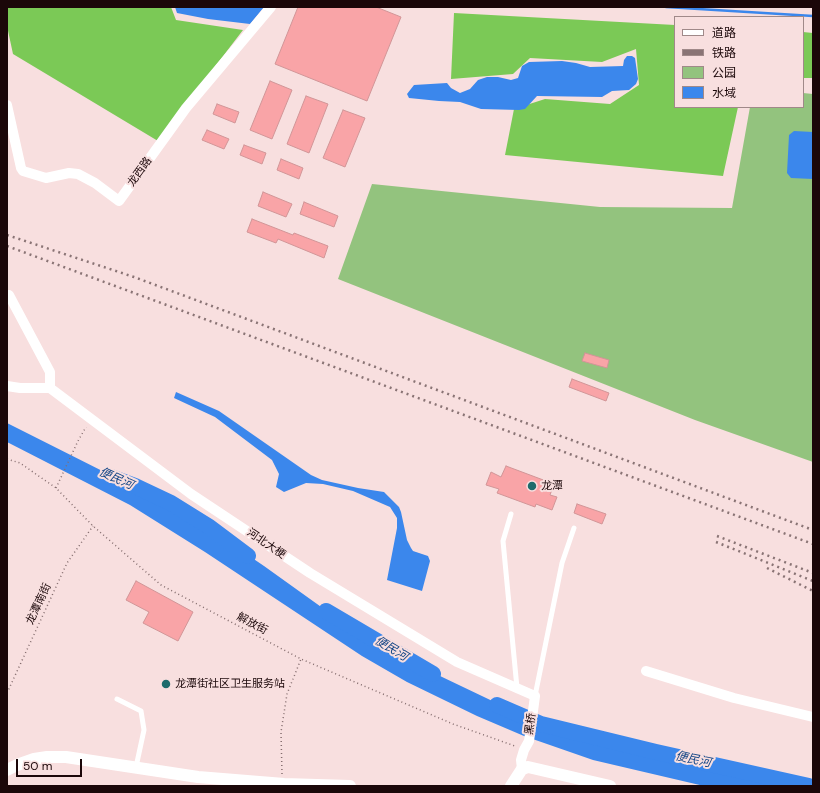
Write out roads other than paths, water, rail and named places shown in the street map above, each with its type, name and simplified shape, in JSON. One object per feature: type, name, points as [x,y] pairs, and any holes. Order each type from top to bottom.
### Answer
[{"type":"street","name":"龙西路","points":[[7,105],[21,168],[23,171],[46,178],[69,172],[78,174],[95,183],[119,201],[186,108],[271,7]]},
{"type":"street","points":[[7,386],[20,388],[50,388],[50,372],[9,295]]},
{"type":"street","name":"河北大梗","points":[[50,388],[191,494],[310,573],[457,662],[535,696]]},
{"type":"street","points":[[646,671],[734,698],[813,717]]},
{"type":"street","name":"黑桥","points":[[522,769],[521,760],[526,745],[535,696]]},
{"type":"street","points":[[7,770],[28,761],[48,757],[66,757],[198,777],[282,784],[350,786]]},
{"type":"street","points":[[511,786],[522,769],[528,767],[610,786]]},
{"type":"lane","points":[[511,514],[503,541],[517,688]]},
{"type":"lane","points":[[535,696],[562,563],[574,528]]},
{"type":"lane","points":[[117,699],[141,711],[144,730],[136,767]]},
{"type":"water","points":[[175,7],[264,7],[250,24],[208,19],[177,13]]},
{"type":"water","points":[[627,56],[632,56],[635,58],[638,79],[636,84],[629,90],[612,91],[602,97],[537,96],[525,109],[519,110],[481,109],[460,102],[409,98],[407,94],[414,85],[447,83],[451,88],[460,93],[470,89],[478,80],[487,77],[498,77],[511,80],[518,78],[522,66],[529,62],[562,61],[590,67],[623,66],[624,60]]},
{"type":"water","points":[[794,131],[813,132],[813,179],[791,178],[787,173],[789,135]]},
{"type":"water","points":[[176,392],[219,411],[311,475],[322,480],[384,492],[399,507],[407,540],[413,551],[428,556],[430,561],[422,591],[387,580],[397,528],[397,518],[390,507],[353,491],[323,484],[306,483],[284,492],[276,487],[279,474],[272,460],[215,417],[174,398]]},
{"type":"water","points":[[7,423],[160,500],[233,545],[324,609],[417,665],[528,718],[556,730],[645,754],[809,786],[704,786],[593,760],[524,736],[477,716],[407,682],[362,656],[205,552],[130,505],[7,442]]},
{"type":"waterway","points":[[666,7],[813,16]]},
{"type":"waterway","name":"便民河","points":[[111,477],[135,486],[171,503],[208,526],[248,556]]},
{"type":"waterway","name":"便民河","points":[[326,611],[433,674]]},
{"type":"waterway","name":"便民河","points":[[497,705],[541,724],[656,752],[809,786]]},
{"type":"railway","points":[[7,235],[134,277],[813,530]]},
{"type":"railway","points":[[7,246],[813,544]]},
{"type":"railway","points":[[717,536],[813,573]]},
{"type":"railway","points":[[716,542],[813,581]]},
{"type":"railway","points":[[767,568],[813,591]]},
{"type":"place","name":"龙潭","points":[[532,486]]},
{"type":"place","name":"龙潭街社区卫生服务站","points":[[166,684]]}]
